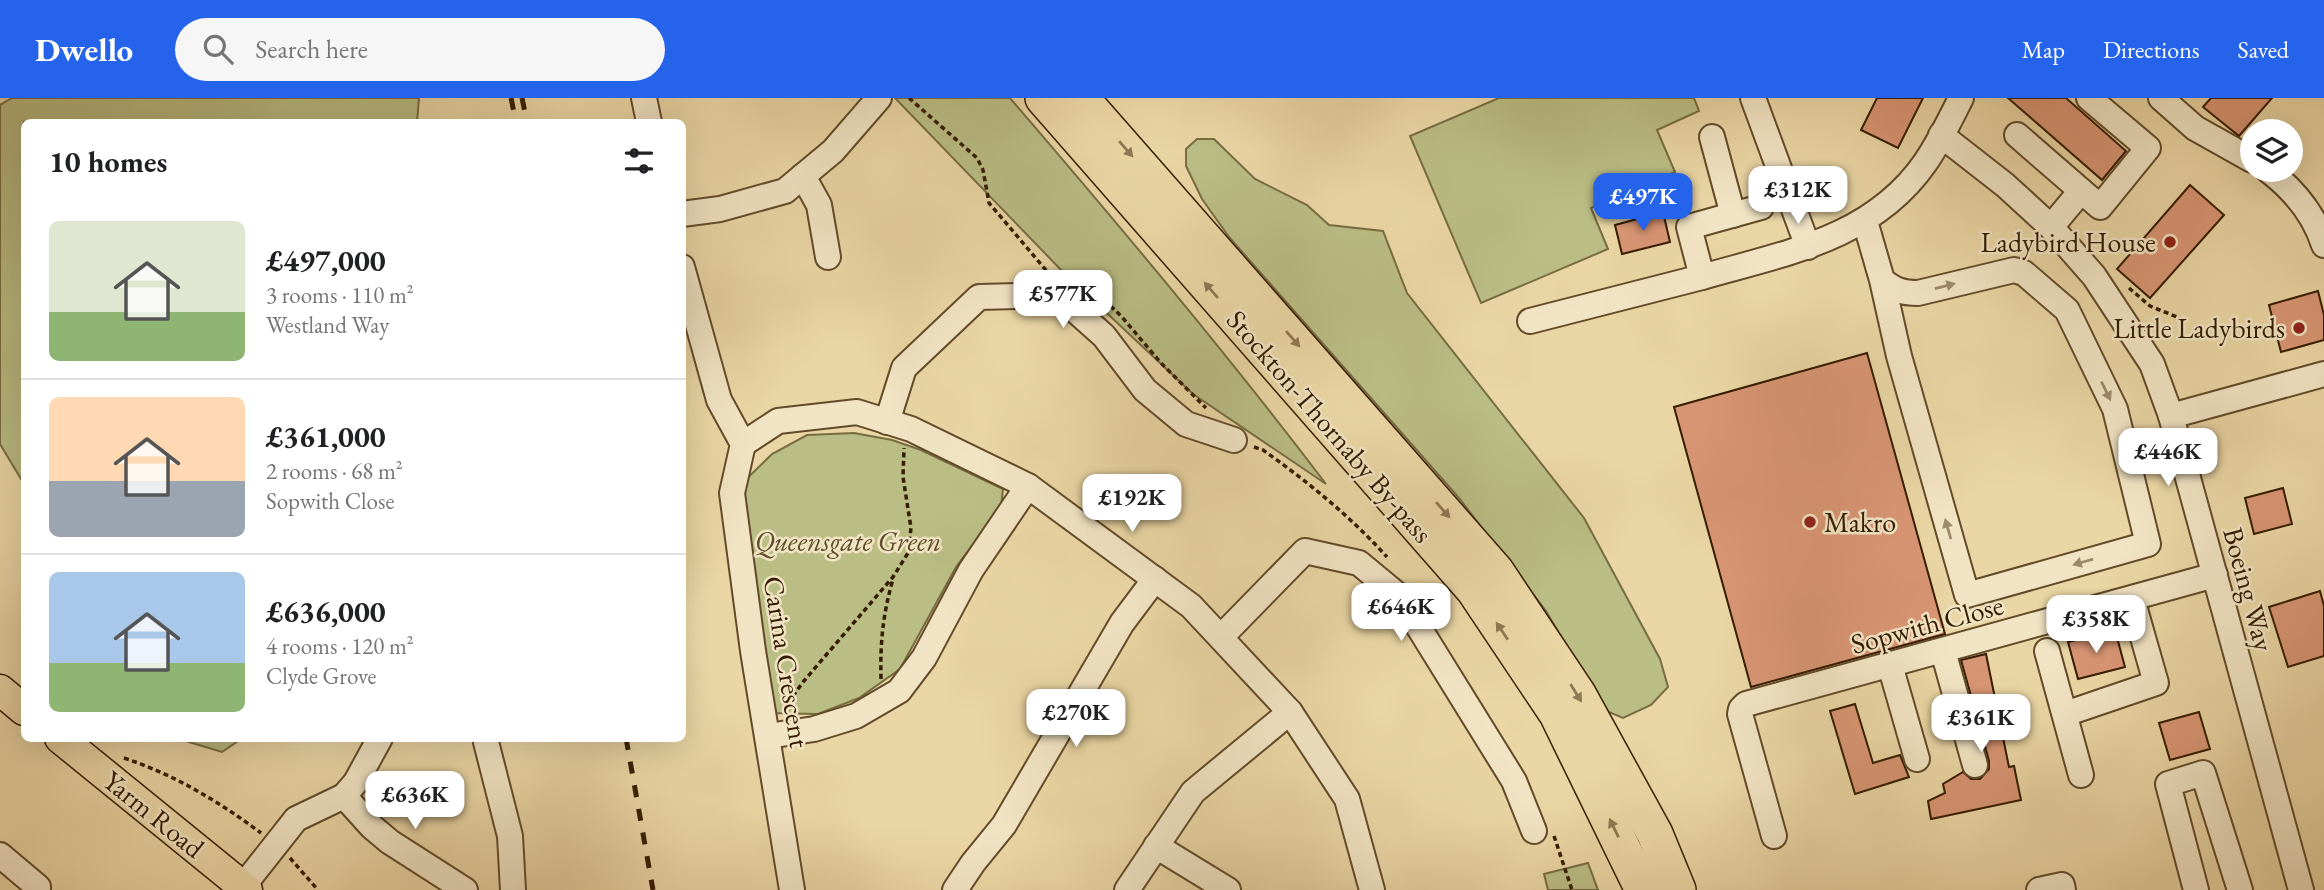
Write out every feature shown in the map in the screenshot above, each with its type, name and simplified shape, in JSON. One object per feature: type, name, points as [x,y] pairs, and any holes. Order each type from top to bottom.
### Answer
[{"type":"highway","name":"Stockton-Thornaby By-pass","points":[[1043,98],[1474,590],[1557,714],[1643,890]]},
{"type":"highway","name":"Stockton-Thornaby By-pass","points":[[1081,98],[1496,571],[1578,694],[1655,834],[1678,890]]},
{"type":"main road","points":[[0,690],[21,708]]},
{"type":"main road","name":"Yarm Road","points":[[71,742],[243,889]]},
{"type":"street","points":[[644,98],[648,119]]},
{"type":"street","points":[[686,213],[720,209],[785,191],[833,151],[879,98]]},
{"type":"street","points":[[1753,98],[1808,247]]},
{"type":"street","points":[[1530,321],[1702,277],[1837,236],[1865,221],[1903,188],[1924,164],[1961,98]]},
{"type":"street","points":[[2017,135],[2100,207],[2148,148],[2089,98]]},
{"type":"street","points":[[2161,98],[2195,128],[2240,153]]},
{"type":"street","name":"Boeing Way","points":[[1941,135],[2005,185],[2051,227],[2094,276],[2152,364],[2171,416],[2301,890]]},
{"type":"street","points":[[1712,136],[1733,215]]},
{"type":"street","points":[[803,176],[818,205],[828,257]]},
{"type":"street","points":[[2284,182],[2318,227],[2324,245]]},
{"type":"street","points":[[2051,227],[2081,191]]},
{"type":"street","points":[[1702,277],[1689,227],[1761,207]]},
{"type":"street","points":[[1865,221],[1899,356],[1967,594],[2148,544],[2115,409],[2067,310],[2024,273],[2014,271],[1918,293],[1902,293],[1882,280]]},
{"type":"street","points":[[686,281],[719,400],[743,444],[778,421],[857,412],[911,429],[1028,486],[1191,606],[1290,712],[1347,799],[1372,890]]},
{"type":"street","points":[[887,422],[904,368],[979,297],[1021,296],[1067,303],[1104,336],[1145,390],[1186,424],[1234,440]]},
{"type":"street","points":[[2171,416],[2324,374]]},
{"type":"street","name":"Carina Crescent","points":[[743,444],[732,493],[753,651],[792,890]]},
{"type":"street","points":[[768,736],[814,729],[856,716],[899,691],[924,658],[971,570],[1028,486]]},
{"type":"street","points":[[1221,637],[1305,551],[1359,563],[1400,597],[1508,771],[1534,831]]},
{"type":"street","name":"Sopwith Close","points":[[1774,836],[1741,709],[1746,704],[2215,575]]},
{"type":"street","points":[[955,890],[1004,825],[1122,623],[1155,579]]},
{"type":"street","points":[[2064,714],[2157,683],[2132,599]]},
{"type":"street","points":[[1943,651],[1975,765]]},
{"type":"street","points":[[2047,651],[2081,775]]},
{"type":"street","points":[[1890,665],[1917,759]]},
{"type":"street","points":[[1128,890],[1193,792],[1290,712]]},
{"type":"street","points":[[243,889],[296,819],[344,796],[356,782],[378,742]]},
{"type":"street","points":[[486,742],[510,836],[513,890]]},
{"type":"street","points":[[2196,890],[2168,784],[2203,773],[2239,890]]},
{"type":"street","points":[[344,796],[372,827],[390,842],[465,890]]},
{"type":"street","points":[[1156,846],[1228,890]]},
{"type":"street","points":[[0,855],[38,887],[38,890]]},
{"type":"street","points":[[2039,890],[2062,885],[2063,890]]},
{"type":"path","points":[[909,98],[977,158],[983,170],[989,203],[1045,269],[1066,286]]},
{"type":"path","points":[[1075,288],[1094,290],[1209,412]]},
{"type":"path","points":[[2106,294],[2129,288],[2150,306],[2182,319]]},
{"type":"path","points":[[768,736],[803,682],[893,577],[908,553],[911,528],[903,477],[904,444],[911,429]]},
{"type":"path","points":[[1234,440],[1263,450],[1307,482]]},
{"type":"path","points":[[885,700],[880,652],[883,616],[893,577]]},
{"type":"path","points":[[114,755],[152,768],[196,789],[266,836]]},
{"type":"path","points":[[284,852],[318,890]]},
{"type":"green space","points":[[12,98],[419,98],[417,119],[21,119],[21,479],[0,444],[0,105]]},
{"type":"green space","points":[[895,98],[1010,98],[1171,288],[1326,484],[1193,394],[1063,272]]},
{"type":"green space","points":[[1499,98],[1694,98],[1699,111],[1657,130],[1675,172],[1591,208],[1608,249],[1481,303],[1410,136]]},
{"type":"green space","points":[[1197,139],[1214,139],[1255,179],[1307,205],[1329,225],[1383,231],[1407,293],[1584,518],[1660,659],[1668,687],[1651,705],[1623,718],[1604,710],[1546,611],[1459,498],[1229,237],[1202,199],[1186,166],[1186,149]]},
{"type":"green space","name":"Queensgate Green","points":[[854,433],[892,440],[921,450],[1003,489],[1001,507],[956,567],[900,669],[859,698],[818,714],[764,713],[732,493],[772,454],[807,435]]},
{"type":"green space","points":[[189,742],[237,742],[222,752]]},
{"type":"green space","points":[[1588,863],[1598,890],[1548,890],[1544,874]]},
{"type":"building","points":[[1877,98],[1923,98],[1898,148],[1861,130]]},
{"type":"building","points":[[2008,98],[2066,98],[2126,151],[2102,180]]},
{"type":"building","points":[[2211,98],[2272,98],[2254,119],[2240,119],[2239,136],[2203,107]]},
{"type":"building","name":"Ladybird House","points":[[2190,185],[2224,215],[2150,298],[2117,269]]},
{"type":"building","points":[[1663,212],[1670,242],[1622,254],[1615,225]]},
{"type":"building","name":"Little Ladybirds","points":[[2318,291],[2324,315],[2324,340],[2281,352],[2269,305]]},
{"type":"building","name":"Makro","points":[[1867,353],[1945,634],[1751,687],[1674,407]]},
{"type":"building","points":[[2283,488],[2292,524],[2254,534],[2245,498]]},
{"type":"building","points":[[2320,591],[2324,606],[2324,656],[2288,667],[2269,607]]},
{"type":"building","points":[[2115,630],[2125,667],[2078,679],[2068,642]]},
{"type":"building","points":[[1986,654],[2009,767],[2014,766],[2021,800],[1931,819],[1928,801],[1945,793],[1943,784],[1963,772],[1971,779],[1980,779],[1989,769],[1961,660]]},
{"type":"building","points":[[1855,704],[1873,763],[1900,755],[1909,777],[1855,794],[1830,711]]},
{"type":"building","points":[[2199,712],[2210,749],[2170,760],[2159,723]]},
{"type":"railway","points":[[511,98],[515,119]]},
{"type":"railway","points":[[522,98],[526,119]]},
{"type":"railway","points":[[627,742],[653,890]]},
{"type":"place","name":"Ladybird House","points":[[2170,242]]},
{"type":"place","name":"Little Ladybirds","points":[[2299,328]]},
{"type":"place","name":"Makro","points":[[1810,522]]}]
